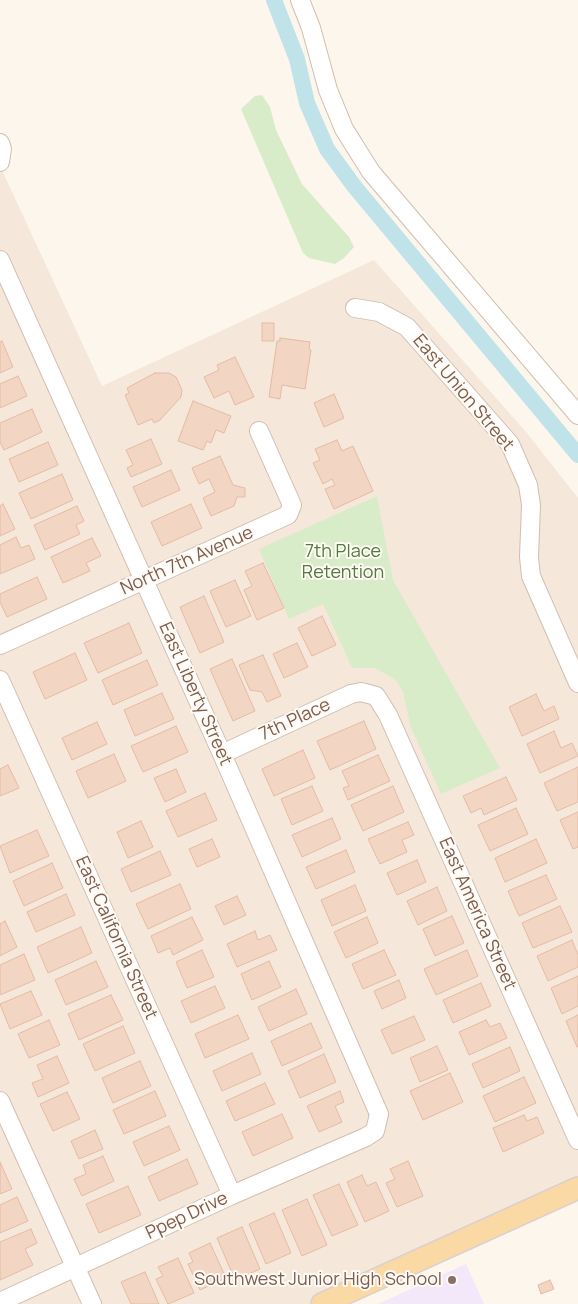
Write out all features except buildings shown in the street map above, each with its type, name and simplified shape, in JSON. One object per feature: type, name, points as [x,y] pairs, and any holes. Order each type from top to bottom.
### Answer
[{"type":"main road","points":[[322,1304],[578,1188]]},
{"type":"street","points":[[300,0],[311,28],[328,90],[344,129],[371,172],[578,415]]},
{"type":"street","points":[[0,143],[2,149],[0,162]]},
{"type":"street","name":"East Liberty Street","points":[[0,260],[372,1093],[379,1114],[375,1130]]},
{"type":"street","name":"East Union Street","points":[[355,308],[379,312],[407,327],[510,444],[528,485],[531,504],[528,557],[531,576],[578,683]]},
{"type":"street","name":"North 7th Avenue","points":[[0,645],[288,515],[291,512],[292,506],[259,431]]},
{"type":"street","name":"East California Street","points":[[0,680],[232,1195]]},
{"type":"street","name":"7th Place","points":[[222,754],[351,694],[370,693]]},
{"type":"street","name":"East America Street","points":[[370,693],[376,696],[388,715],[578,1140]]},
{"type":"street","points":[[0,1100],[92,1304]]},
{"type":"street","name":"Ppep Drive","points":[[0,1302],[232,1195],[366,1137],[375,1130]]},
{"type":"shaded area","points":[[0,166],[102,386],[374,260],[527,433],[578,498],[578,1187],[321,1304],[0,1304]]},
{"type":"shaded area","name":"Southwest Junior High School","points":[[466,1264],[484,1304],[378,1304]]},
{"type":"green space","points":[[262,95],[270,107],[276,130],[302,184],[349,237],[354,247],[344,258],[335,264],[309,258],[303,253],[241,109],[255,96]]},
{"type":"green space","name":"7th Place Retention","points":[[377,496],[393,580],[500,768],[441,794],[411,728],[403,692],[396,680],[375,668],[352,668],[323,604],[289,619],[259,549]]},
{"type":"waterway","points":[[274,0],[297,59],[307,103],[327,149],[354,186],[578,455]]},
{"type":"place","name":"Southwest Junior High School","points":[[452,1280]]}]
